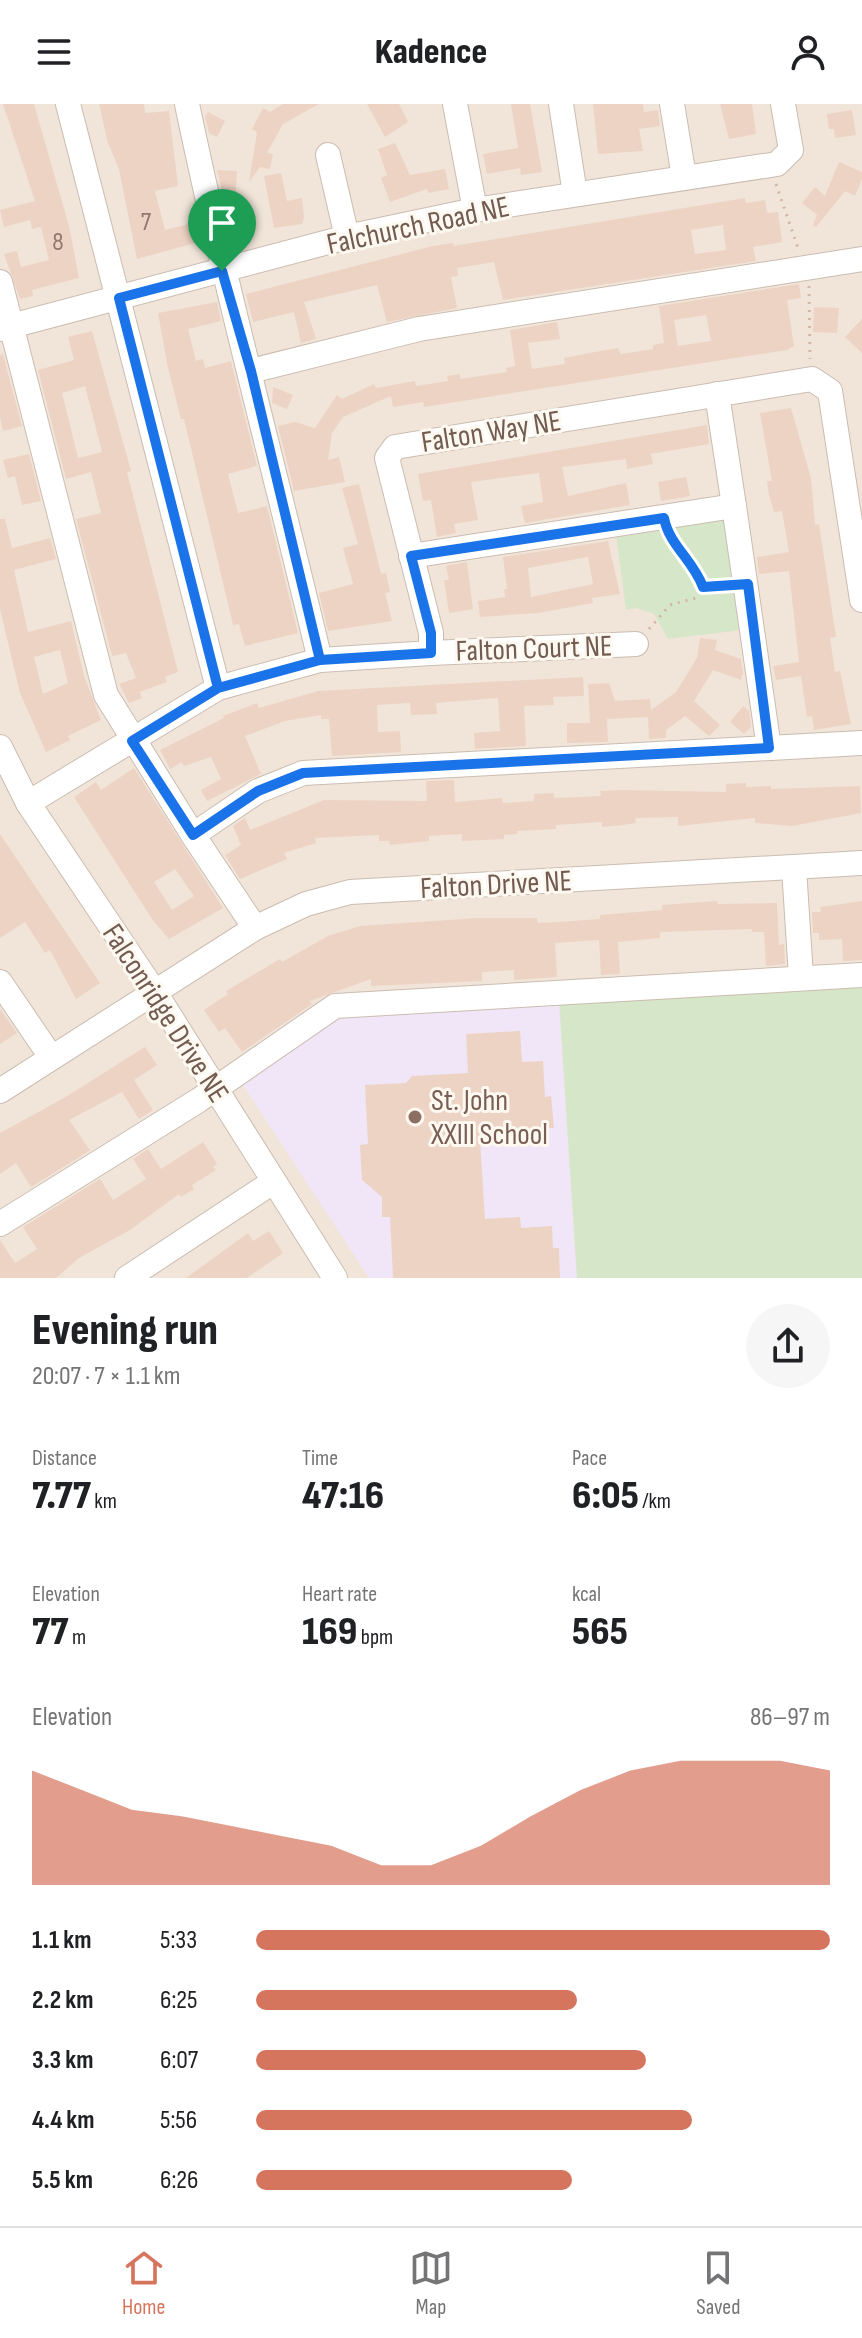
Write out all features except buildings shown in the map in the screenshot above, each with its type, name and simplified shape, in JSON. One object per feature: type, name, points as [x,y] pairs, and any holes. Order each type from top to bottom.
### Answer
[{"type":"street","points":[[68,104],[218,688]]},
{"type":"street","points":[[187,104],[222,271],[251,371],[320,660]]},
{"type":"street","points":[[455,104],[475,210]]},
{"type":"street","points":[[561,104],[575,194]]},
{"type":"street","points":[[672,104],[684,177]]},
{"type":"street","name":"Falchurch Road NE","points":[[6,327],[347,237],[475,210],[777,164],[791,150],[783,104]]},
{"type":"street","points":[[328,155],[347,237]]},
{"type":"street","points":[[251,371],[419,329],[862,259]]},
{"type":"street","points":[[0,282],[6,327],[106,695],[132,741],[255,928]]},
{"type":"street","name":"Falton Way NE","points":[[431,653],[431,633],[387,458],[395,447],[812,379],[830,391],[862,600]]},
{"type":"street","points":[[717,394],[748,584],[769,748]]},
{"type":"street","points":[[411,556],[734,506]]},
{"type":"street","name":"Falton Court NE","points":[[431,653],[636,644]]},
{"type":"street","points":[[28,803],[218,688],[320,660],[431,653]]},
{"type":"street","points":[[193,835],[258,791],[303,773],[862,743]]},
{"type":"street","name":"Falconridge Drive NE","points":[[0,747],[28,803],[156,994],[331,1277]]},
{"type":"street","name":"Falton Drive NE","points":[[0,1091],[255,928],[306,904],[350,892],[862,863]]},
{"type":"street","points":[[794,868],[801,977]]},
{"type":"street","points":[[0,1224],[215,1089],[335,1006],[862,975]]},
{"type":"street","points":[[0,982],[51,1057]]},
{"type":"street","points":[[127,1278],[273,1182]]},
{"type":"path","points":[[664,518],[667,534],[695,565],[703,587]]},
{"type":"path","points":[[703,587],[748,584]]},
{"type":"path","points":[[636,644],[670,605],[696,598],[703,587]]},
{"type":"shaded area","points":[[0,104],[862,104],[862,1278],[0,1278]]},
{"type":"shaded area","name":"St. John XXIII School","points":[[559,1000],[577,1278],[369,1278],[241,1082],[338,1017]]},
{"type":"green space","points":[[725,518],[742,630],[668,639],[654,614],[636,608],[626,610],[616,535]]},
{"type":"green space","points":[[862,984],[862,1278],[577,1278],[559,1000]]},
{"type":"place","name":"St. John XXIII School","points":[[415,1117]]},
{"type":"route","points":[[222,271],[119,298],[218,688],[320,660],[431,653],[431,633],[411,556],[664,518],[667,534],[695,565],[703,587],[748,584],[769,748],[303,773],[258,791],[193,835],[132,741],[218,688],[320,660],[251,371],[222,271]]}]
